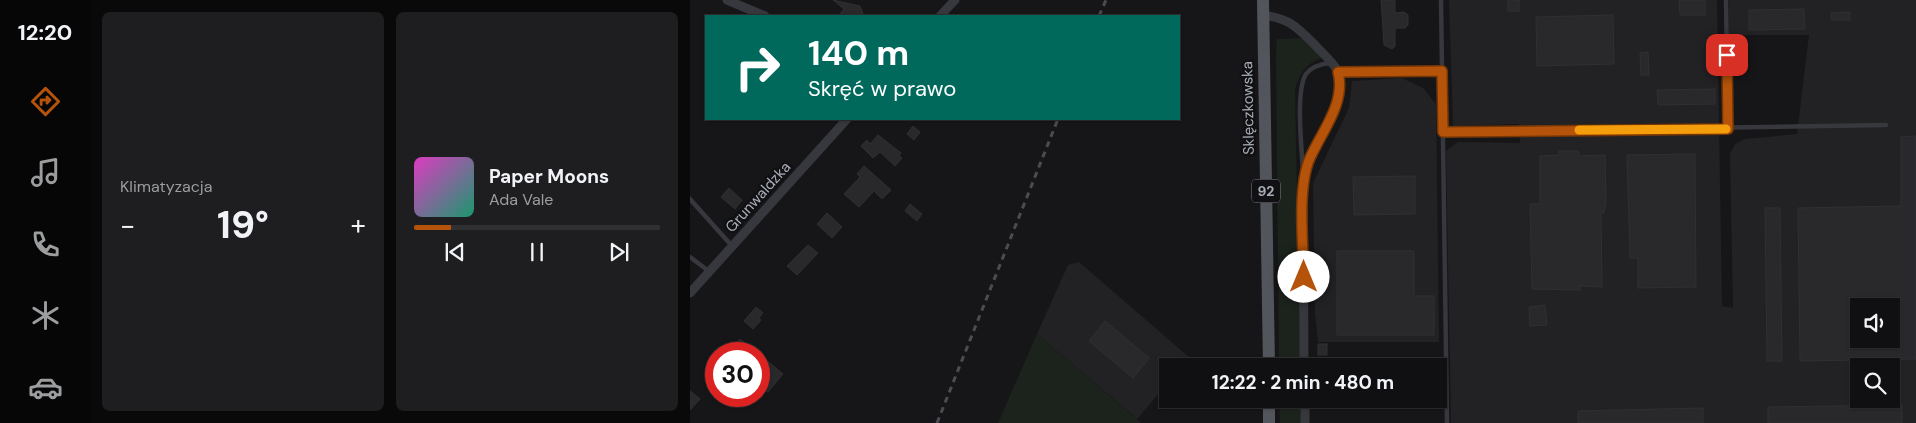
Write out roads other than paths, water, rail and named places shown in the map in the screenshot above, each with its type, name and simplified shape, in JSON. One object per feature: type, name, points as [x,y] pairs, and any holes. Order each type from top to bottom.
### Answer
[{"type":"main road","name":"Sklęczkowska","points":[[1263,0],[1269,358]]},
{"type":"main road","points":[[1269,408],[1269,423]]},
{"type":"street","points":[[726,0],[763,15]]},
{"type":"street","points":[[941,15],[955,0]]},
{"type":"street","points":[[1263,15],[1283,18],[1296,25],[1332,63],[1338,72],[1341,82],[1340,96],[1309,159],[1303,178],[1304,358]]},
{"type":"street","name":"Grunwaldzka","points":[[690,293],[846,120]]},
{"type":"street","points":[[1305,408],[1305,423]]},
{"type":"lane","points":[[1441,0],[1447,423]]},
{"type":"lane","points":[[1726,0],[1728,129]]},
{"type":"lane","points":[[1303,178],[1300,89],[1307,73],[1315,66],[1332,63]]},
{"type":"lane","points":[[1338,72],[1442,71]]},
{"type":"lane","points":[[1443,132],[1728,129],[1886,124]]},
{"type":"lane","points":[[690,199],[732,246]]},
{"type":"lane","points":[[690,257],[710,272]]},
{"type":"railway","points":[[1099,15],[1106,0]]},
{"type":"railway","points":[[937,423],[1058,120]]}]
